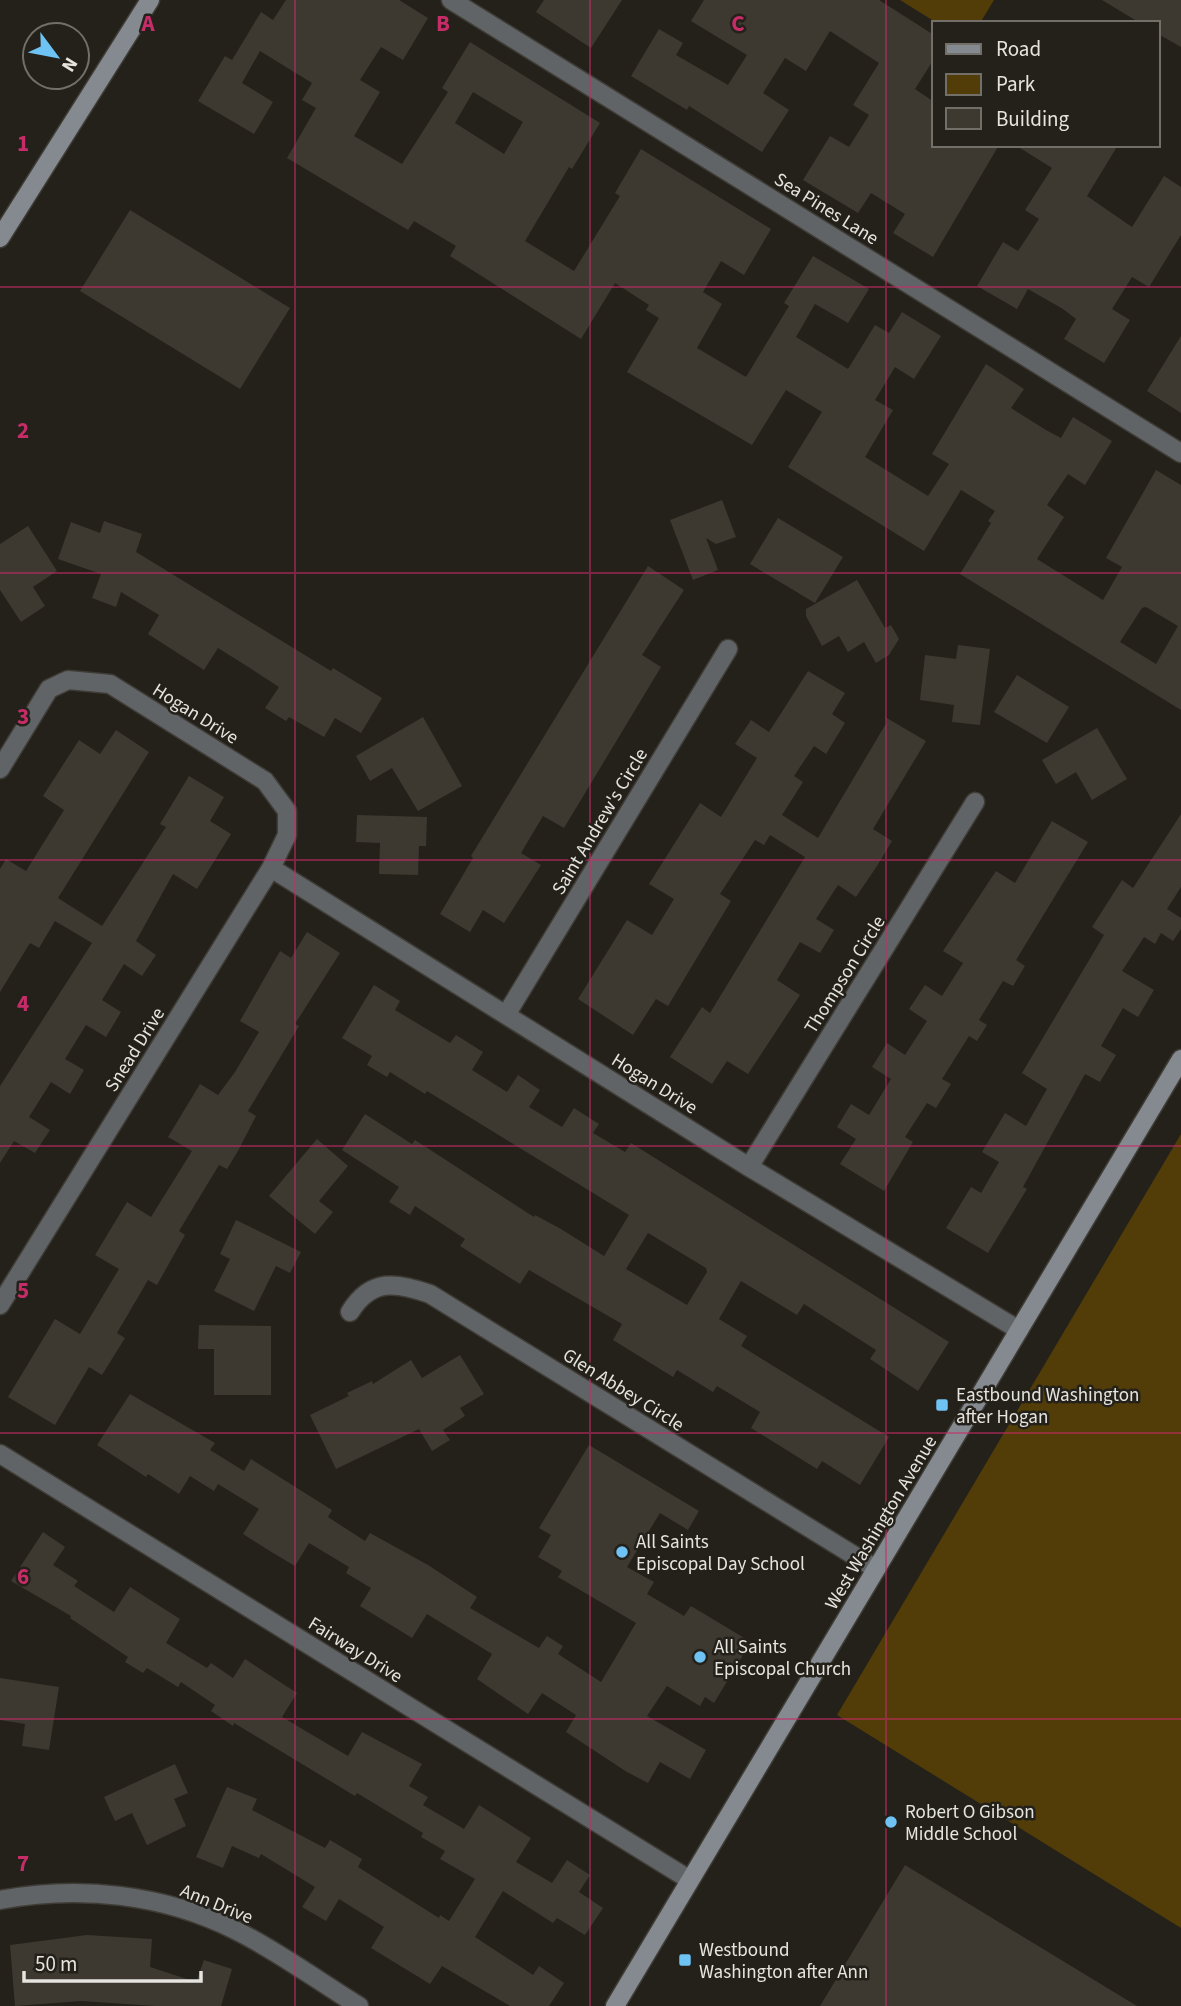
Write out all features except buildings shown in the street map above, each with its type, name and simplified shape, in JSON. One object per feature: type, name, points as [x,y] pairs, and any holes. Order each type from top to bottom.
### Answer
[{"type":"main road","points":[[0,238],[150,0]]},
{"type":"main road","name":"West Washington Avenue","points":[[615,2006],[1181,1059]]},
{"type":"street","name":"Sea Pines Lane","points":[[451,0],[1181,453]]},
{"type":"street","name":"Saint Andrew's Circle","points":[[506,1015],[728,649]]},
{"type":"street","name":"Hogan Drive","points":[[0,769],[50,689],[68,680],[110,684],[265,781],[287,811]]},
{"type":"street","name":"Thompson Circle","points":[[749,1167],[975,803]]},
{"type":"street","name":"Snead Drive","points":[[0,1305],[271,869],[287,835],[287,811]]},
{"type":"street","name":"Hogan Drive","points":[[271,869],[749,1167],[1019,1330]]},
{"type":"street","name":"Glen Abbey Circle","points":[[350,1312],[359,1297],[377,1287],[404,1284],[430,1294],[876,1569]]},
{"type":"street","name":"Fairway Drive","points":[[0,1454],[690,1880]]},
{"type":"street","name":"Ann Drive","points":[[0,1900],[23,1895],[112,1894],[179,1907],[236,1930],[359,2006]]},
{"type":"green space","points":[[900,0],[994,0],[981,21],[934,21]]},
{"type":"green space","points":[[1181,1134],[1181,1928],[837,1715]]},
{"type":"place","name":"Eastbound Washington after Hogan","points":[[942,1405]]},
{"type":"place","name":"All Saints Episcopal Day School","points":[[622,1552]]},
{"type":"place","name":"All Saints Episcopal Church","points":[[700,1657]]},
{"type":"place","name":"Robert O Gibson Middle School","points":[[891,1822]]},
{"type":"place","name":"Westbound Washington after Ann","points":[[685,1960]]}]
